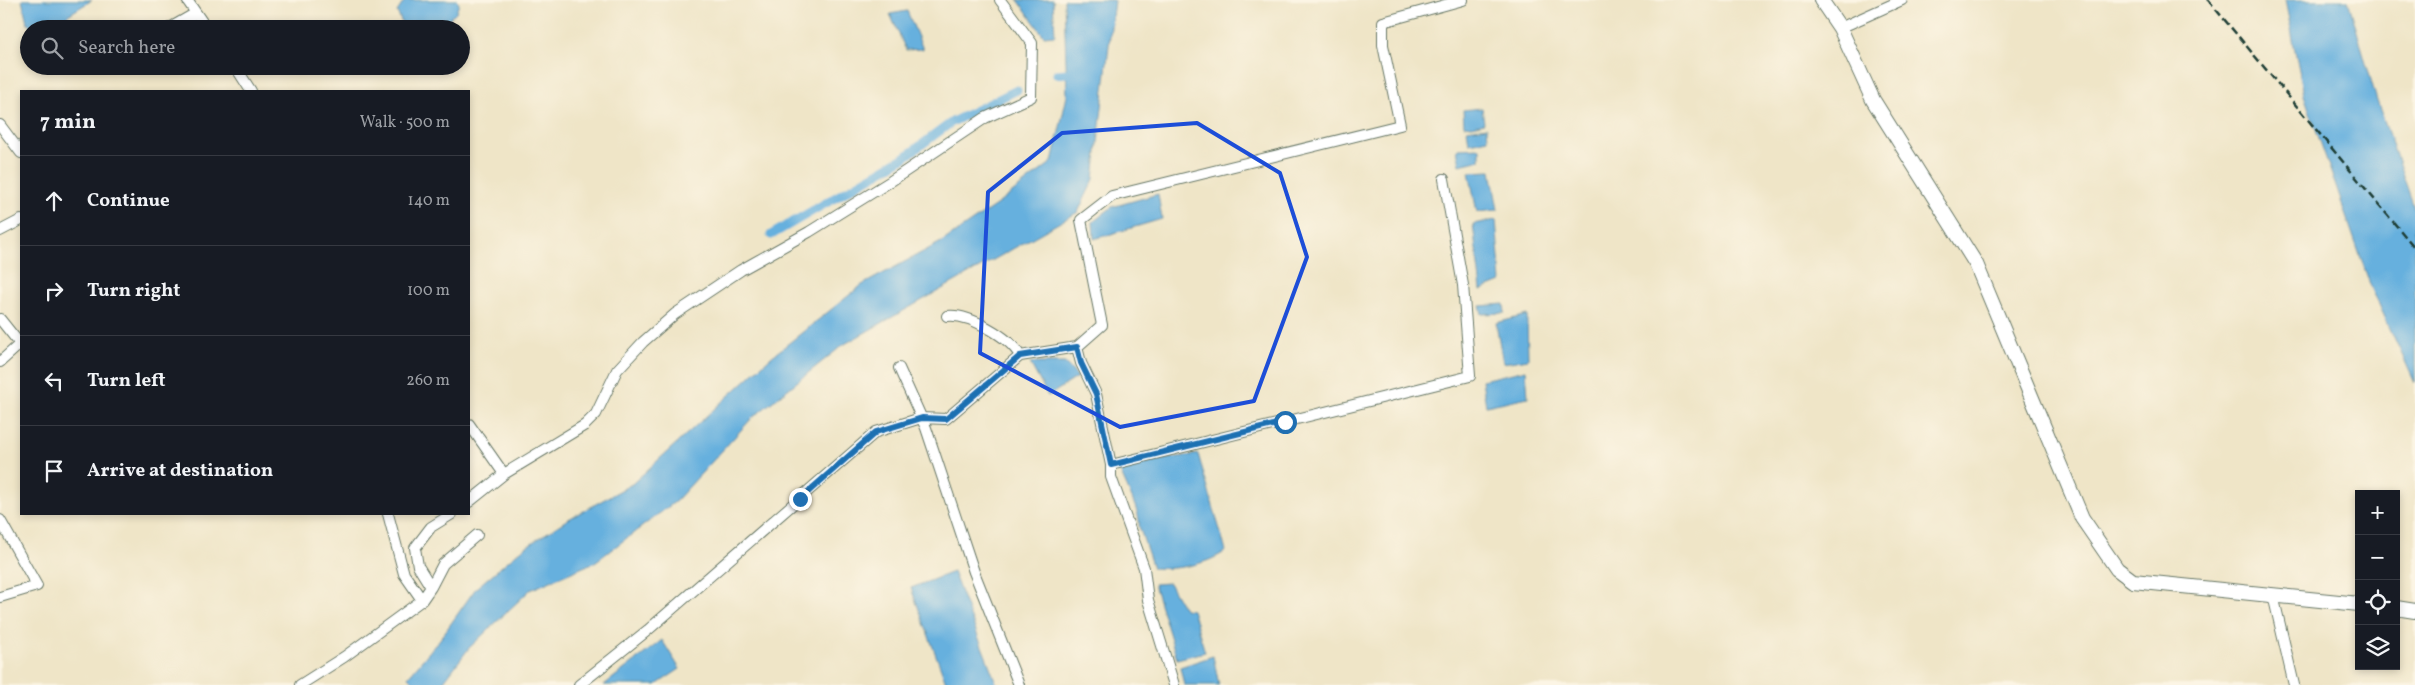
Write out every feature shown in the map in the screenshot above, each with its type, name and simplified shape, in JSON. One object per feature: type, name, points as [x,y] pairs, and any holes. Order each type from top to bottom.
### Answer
[{"type":"street","points":[[187,0],[201,20]]},
{"type":"street","points":[[470,501],[504,474],[585,425],[596,414],[616,370],[643,342],[675,314],[741,270],[809,232],[891,181],[984,118],[1031,97],[1032,43],[1000,0]]},
{"type":"street","points":[[579,685],[648,630],[876,432],[922,418],[946,419],[1020,356],[1077,347],[1102,325],[1081,220],[1112,196],[1400,125],[1383,46],[1383,22],[1463,0]]},
{"type":"street","points":[[1821,0],[1840,28],[1874,100],[1976,264],[2082,518],[2117,569],[2133,581],[2355,604]]},
{"type":"street","points":[[1840,28],[1902,0]]},
{"type":"street","points":[[184,20],[196,13]]},
{"type":"street","points":[[241,75],[250,90]]},
{"type":"street","points":[[0,125],[20,152]]},
{"type":"street","points":[[1111,465],[1470,376],[1463,285],[1444,178]]},
{"type":"street","points":[[0,231],[20,221]]},
{"type":"street","points":[[947,316],[958,315],[983,326],[1016,350],[1020,356]]},
{"type":"street","points":[[0,319],[20,344],[0,362]]},
{"type":"street","points":[[1077,347],[1081,363],[1096,394],[1111,465],[1111,477],[1144,568],[1148,600],[1174,685]]},
{"type":"street","points":[[899,368],[922,418],[974,572],[1019,685]]},
{"type":"street","points":[[470,425],[504,474]]},
{"type":"street","points":[[388,515],[404,574],[422,600]]},
{"type":"street","points":[[431,587],[418,566],[416,548],[431,528],[450,515]]},
{"type":"street","points":[[0,520],[37,586],[0,597]]},
{"type":"street","points":[[300,685],[344,657],[422,600],[443,564],[477,535]]},
{"type":"street","points":[[2273,595],[2294,685]]},
{"type":"street","points":[[2400,609],[2415,611]]},
{"type":"highlighted area","points":[[1197,123],[1280,173],[1307,257],[1254,401],[1120,427],[980,353],[988,192],[1062,133]]},
{"type":"water","points":[[22,0],[92,0],[62,20],[27,20]]},
{"type":"water","points":[[405,0],[457,0],[459,4],[456,12],[448,20],[401,20],[397,12]]},
{"type":"water","points":[[1018,0],[1053,0],[1055,35],[1044,36]]},
{"type":"water","points":[[1064,0],[1114,0],[1094,179],[1078,212],[843,345],[752,418],[676,501],[595,562],[530,590],[469,648],[441,685],[416,685],[408,677],[440,639],[476,588],[521,550],[565,521],[632,484],[770,358],[862,285],[943,241],[999,203],[1052,162],[1067,96]]},
{"type":"water","points":[[2285,0],[2348,0],[2377,101],[2415,210],[2415,383],[2371,287],[2304,95]]},
{"type":"water","points":[[907,11],[923,49],[906,50],[890,14]]},
{"type":"water","points":[[1482,108],[1484,123],[1472,126],[1464,125],[1463,110]]},
{"type":"water","points":[[1487,127],[1488,139],[1469,143],[1467,130]]},
{"type":"water","points":[[1480,148],[1480,160],[1460,165],[1457,149]]},
{"type":"water","points":[[1491,171],[1498,210],[1477,212],[1469,172]]},
{"type":"water","points":[[1158,194],[1162,219],[1094,239],[1093,222],[1112,207]]},
{"type":"water","points":[[1496,220],[1501,282],[1481,290],[1473,224]]},
{"type":"water","points":[[1504,304],[1505,313],[1482,314],[1480,306]]},
{"type":"water","points":[[1527,315],[1528,359],[1503,363],[1496,323]]},
{"type":"water","points":[[1030,363],[1065,363],[1078,377],[1048,396]]},
{"type":"water","points":[[1526,370],[1528,397],[1486,406],[1482,380]]},
{"type":"water","points":[[1198,454],[1226,551],[1209,560],[1191,566],[1153,568],[1139,526],[1138,515],[1120,470],[1123,465]]},
{"type":"water","points":[[953,572],[997,685],[947,685],[911,588]]},
{"type":"water","points":[[1169,583],[1184,609],[1192,610],[1205,652],[1177,659],[1154,584]]},
{"type":"water","points":[[662,640],[680,669],[656,685],[604,685]]},
{"type":"water","points":[[1213,656],[1219,685],[1184,685],[1180,667]]},
{"type":"waterway","points":[[1057,74],[1077,72]]},
{"type":"waterway","points":[[771,235],[905,157],[952,122],[1017,90]]},
{"type":"railway","points":[[2208,0],[2415,248]]},
{"type":"route","points":[[800,499],[876,432],[922,418],[946,419],[1020,356],[1077,347],[1081,363],[1096,394],[1111,465],[1285,422]]}]
